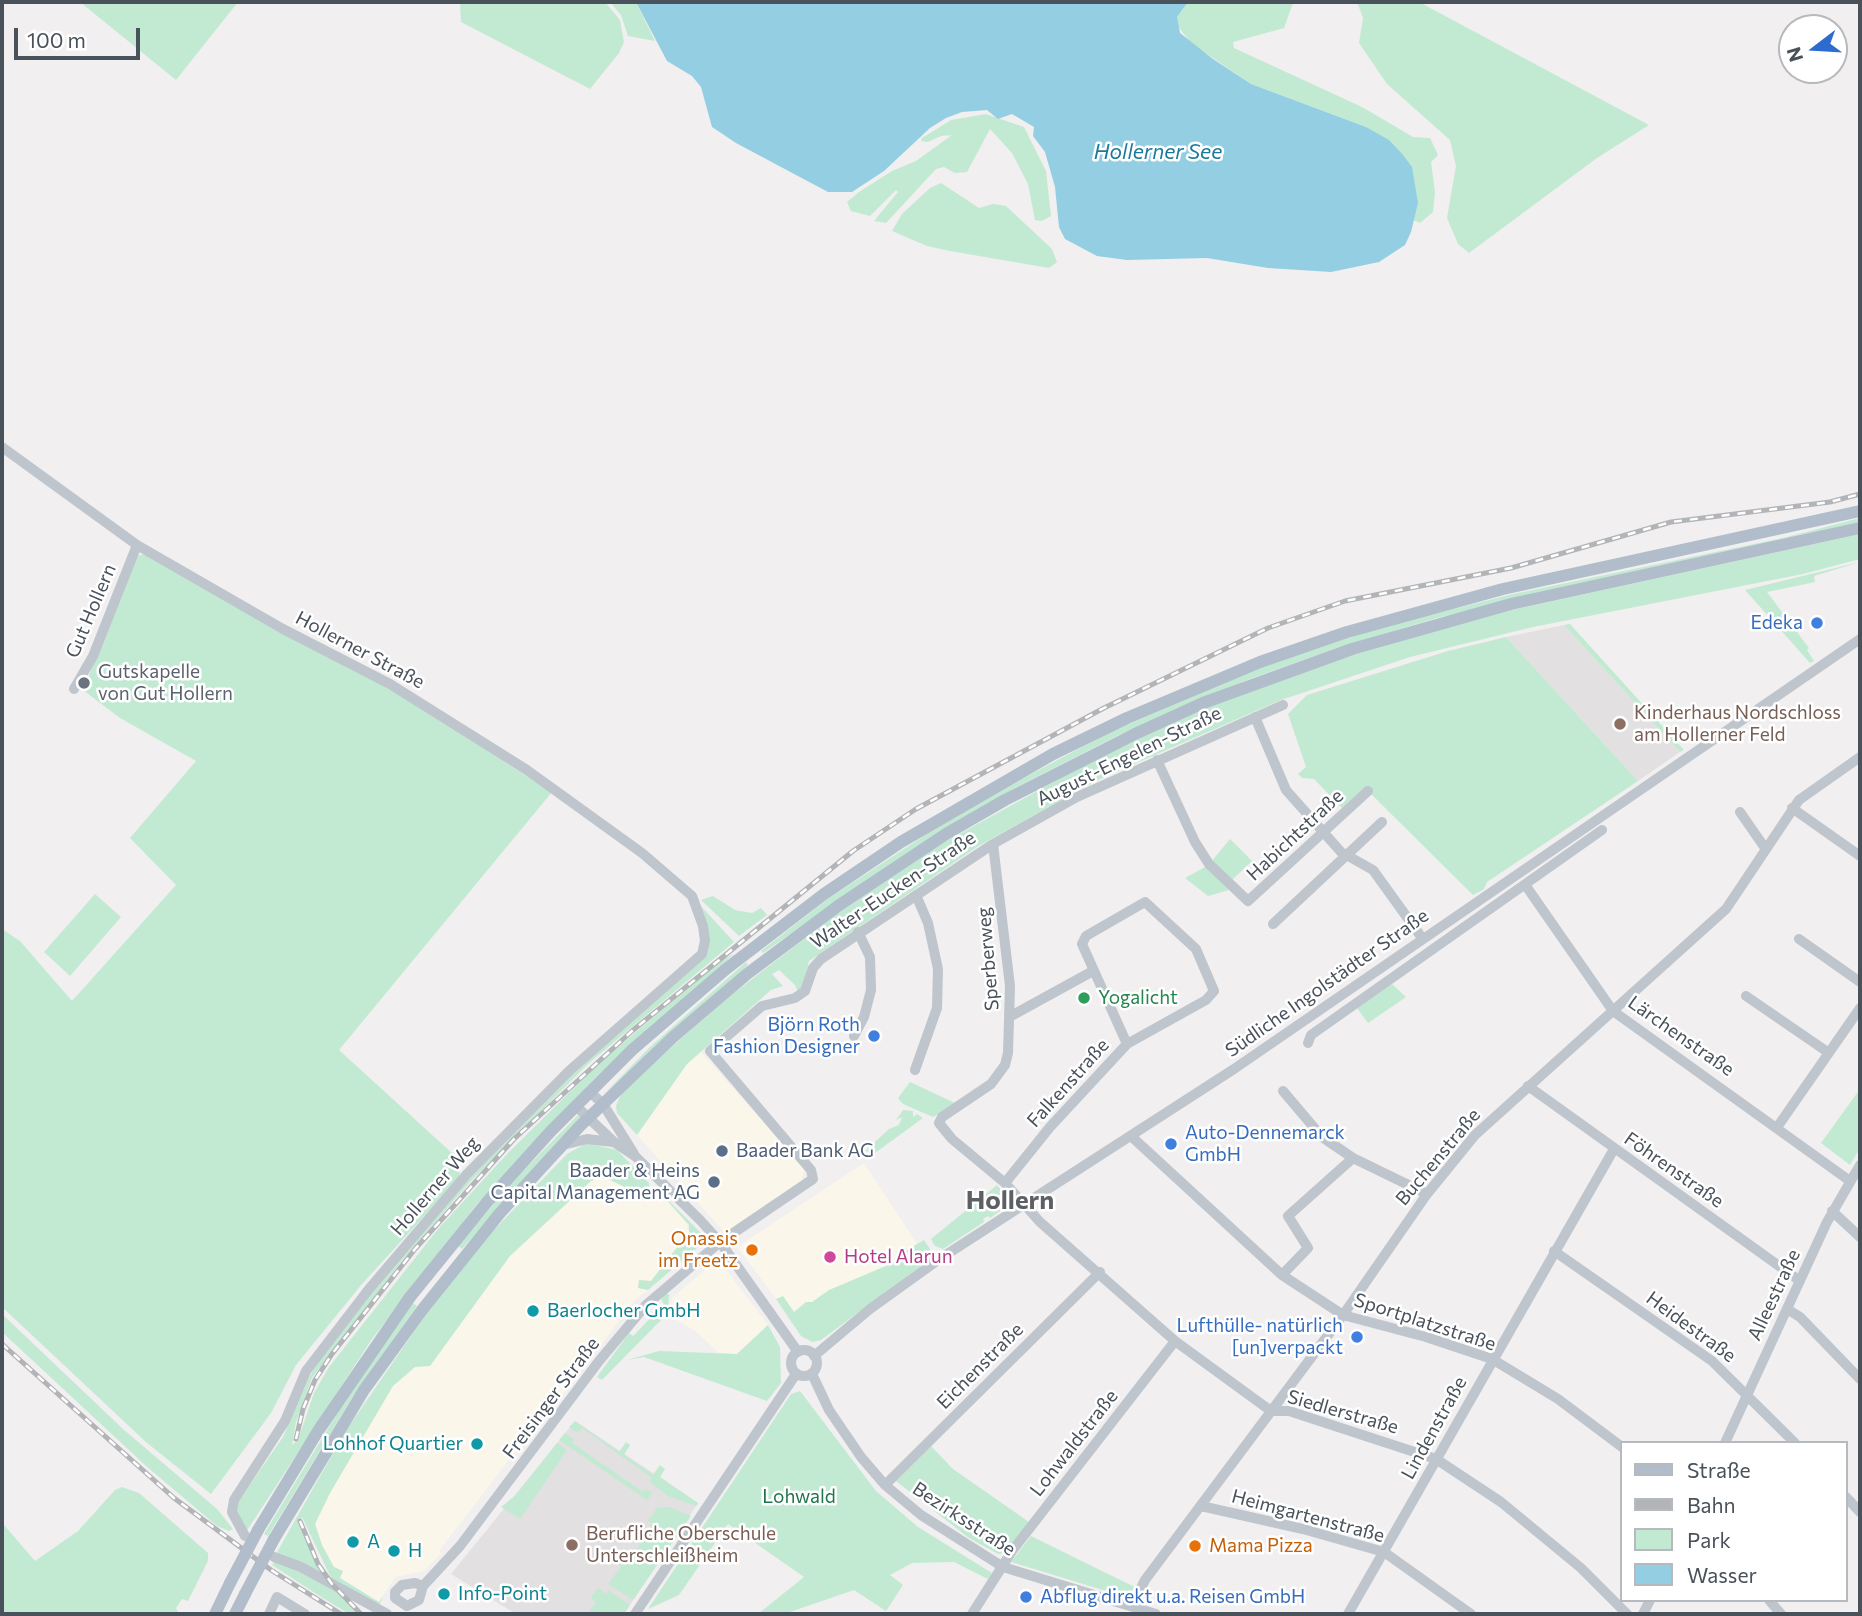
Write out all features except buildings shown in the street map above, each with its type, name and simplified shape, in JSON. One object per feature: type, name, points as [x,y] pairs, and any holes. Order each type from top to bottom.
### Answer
[{"type":"main road","points":[[215,1614],[258,1530],[324,1421],[410,1297],[487,1202],[590,1092],[694,996],[824,894],[965,803],[1127,718],[1260,662],[1347,632],[1503,589],[1860,511]]},
{"type":"main road","points":[[234,1614],[274,1539],[365,1390],[422,1310],[485,1231],[562,1145],[603,1104],[742,978],[849,898],[946,834],[1005,800],[1135,734],[1287,671],[1446,621],[1860,528]]},
{"type":"street","name":"Hollerner Straße","points":[[2,447],[137,545],[283,629],[390,684],[507,757],[642,853],[692,896]]},
{"type":"street","name":"Gut Hollern","points":[[74,689],[93,656],[137,545]]},
{"type":"street","name":"Südliche Ingolstädter Straße","points":[[814,1356],[870,1309],[941,1258],[1132,1136],[1860,639]]},
{"type":"street","name":"August-Engelen-Straße","points":[[993,844],[1075,798],[1283,705]]},
{"type":"street","points":[[1255,717],[1286,790],[1346,855],[1373,870],[1422,938]]},
{"type":"street","name":"Buchenstraße","points":[[1132,1606],[1145,1580],[1343,1315],[1427,1194],[1475,1135],[1726,909],[1792,808],[1808,791],[1860,757]]},
{"type":"street","name":"Habichtstraße","points":[[1157,760],[1195,842],[1209,863],[1243,900],[1252,899],[1368,791]]},
{"type":"street","points":[[1792,808],[1860,856]]},
{"type":"street","points":[[1740,813],[1765,848]]},
{"type":"street","points":[[1273,924],[1382,822]]},
{"type":"street","points":[[1308,1043],[1311,1035],[1602,830]]},
{"type":"street","name":"Walter-Eucken-Straße","points":[[720,1242],[813,1179],[814,1174],[710,1051],[762,1006],[795,998],[806,990],[813,968],[821,959],[993,844]]},
{"type":"street","name":"Sperberweg","points":[[939,1123],[999,1076],[1008,1053],[1010,986],[993,844]]},
{"type":"street","name":"Lärchenstraße","points":[[1526,886],[1613,1011],[1778,1126],[1850,1181]]},
{"type":"street","points":[[915,1070],[932,1027],[938,996],[935,948],[916,895]]},
{"type":"street","name":"Hollerner Weg","points":[[245,1536],[232,1512],[234,1500],[285,1421],[306,1371],[369,1289],[467,1174],[569,1071],[702,954],[705,941],[703,926],[692,896]]},
{"type":"street","name":"Falkenstraße","points":[[1005,1183],[1053,1123],[1127,1044],[1206,1000],[1214,991],[1196,949],[1145,902],[1083,939],[1093,971]]},
{"type":"street","points":[[853,1036],[864,1019],[871,990],[870,957],[858,932]]},
{"type":"street","points":[[1799,939],[1860,982]]},
{"type":"street","points":[[1011,1016],[1093,971],[1127,1044]]},
{"type":"street","points":[[1746,996],[1829,1053]]},
{"type":"street","points":[[1778,1126],[1860,1008]]},
{"type":"street","name":"Föhrenstraße","points":[[1528,1086],[1800,1281]]},
{"type":"street","points":[[1283,1091],[1322,1137],[1353,1158],[1427,1194]]},
{"type":"street","points":[[590,1092],[603,1104],[635,1156]]},
{"type":"street","points":[[576,1106],[614,1142],[635,1156],[720,1242],[798,1352]]},
{"type":"street","name":"Siedlerstraße","points":[[939,1123],[952,1139],[1005,1183],[1040,1222],[1100,1272],[1175,1341],[1271,1411],[1289,1411],[1436,1460],[1504,1504],[1581,1568],[1627,1614]]},
{"type":"street","name":"Sportplatzstraße","points":[[1132,1136],[1282,1275],[1343,1315],[1426,1337],[1492,1359],[1558,1399],[1620,1446]]},
{"type":"street","points":[[562,1145],[587,1139],[614,1142]]},
{"type":"street","name":"Lindenstraße","points":[[1348,1614],[1614,1149]]},
{"type":"street","points":[[1282,1275],[1308,1248],[1288,1216],[1353,1158]]},
{"type":"street","name":"Alleestraße","points":[[1726,1441],[1832,1212],[1860,1165]]},
{"type":"street","points":[[1832,1212],[1860,1237]]},
{"type":"street","name":"Freisinger Straße","points":[[423,1587],[460,1546],[600,1361],[646,1305],[720,1242]]},
{"type":"street","name":"Heidestraße","points":[[1554,1251],[1712,1361],[1793,1441]]},
{"type":"street","name":"Eichenstraße","points":[[884,1485],[1100,1272]]},
{"type":"street","points":[[1787,1309],[1800,1317],[1860,1379]]},
{"type":"street","name":"Lohwaldstraße","points":[[972,1614],[1003,1567],[1175,1341]]},
{"type":"street","points":[[805,1350],[814,1356],[816,1367],[811,1374],[804,1377],[796,1374],[790,1362],[798,1352],[805,1350]]},
{"type":"street","points":[[638,1613],[796,1374]]},
{"type":"street","name":"Bezirksstraße","points":[[811,1374],[829,1410],[884,1485],[921,1516],[1003,1567],[1156,1614]]},
{"type":"street","points":[[1848,1499],[1860,1512]]},
{"type":"street","name":"Heimgartenstraße","points":[[1201,1506],[1303,1529],[1384,1552],[1471,1614]]},
{"type":"street","points":[[274,1557],[301,1566],[387,1614]]},
{"type":"street","points":[[269,1614],[277,1597],[305,1614]]},
{"type":"shaded area","name":"Kinderhaus Nordschloss am Hollerner Feld","points":[[1564,625],[1680,752],[1638,781],[1506,637]]},
{"type":"shaded area","points":[[701,1052],[804,1168],[802,1182],[725,1233],[637,1135],[687,1064]]},
{"type":"shaded area","points":[[864,1163],[927,1259],[808,1341],[737,1247]]},
{"type":"shaded area","points":[[602,1176],[644,1197],[662,1195],[686,1220],[689,1232],[651,1281],[639,1280],[638,1288],[648,1290],[636,1299],[518,1453],[515,1452],[439,1551],[441,1554],[424,1571],[395,1577],[379,1602],[339,1577],[343,1571],[334,1567],[322,1545],[315,1524],[330,1493],[393,1386],[415,1367],[430,1366],[510,1256],[591,1181]]},
{"type":"shaded area","points":[[718,1259],[768,1325],[737,1354],[719,1353],[695,1331],[670,1316],[672,1298]]},
{"type":"shaded area","name":"Berufliche Oberschule Unterschleißheim","points":[[575,1421],[698,1503],[624,1614],[516,1614],[451,1574]]},
{"type":"green space","points":[[80,2],[238,2],[176,80]]},
{"type":"green space","points":[[460,2],[605,2],[620,20],[624,42],[619,53],[590,89],[461,22]]},
{"type":"green space","points":[[610,2],[636,2],[655,41],[628,36],[621,15]]},
{"type":"green space","points":[[1188,2],[1305,2],[1293,3],[1284,28],[1233,42],[1234,48],[1362,107],[1413,137],[1430,138],[1438,155],[1431,162],[1435,192],[1433,212],[1420,223],[1413,220],[1418,203],[1366,127],[1251,84],[1191,43],[1177,25],[1177,17]]},
{"type":"green space","points":[[1357,2],[1419,2],[1649,125],[1597,158],[1469,253],[1458,244],[1447,218],[1456,166],[1450,140],[1387,84],[1359,43],[1363,18]]},
{"type":"green space","points":[[986,114],[1024,127],[1046,171],[1051,216],[1042,221],[1035,220],[1028,184],[1012,153],[990,129],[967,172],[955,173],[944,167],[936,169],[886,223],[874,221],[898,192],[896,190],[870,216],[851,211],[847,202],[859,192],[892,171],[916,161],[952,135],[941,136],[928,142],[921,141],[922,138],[951,120]]},
{"type":"green space","points":[[941,183],[979,208],[993,204],[1006,206],[1052,249],[1057,262],[1049,268],[950,251],[927,246],[892,231],[902,214],[930,188]]},
{"type":"green space","points":[[1860,518],[1860,523],[1437,618],[1337,648],[1247,680],[1117,736],[1015,788],[913,849],[763,953],[761,951],[829,898],[962,811],[1110,732],[1257,669],[1381,627],[1513,594],[1783,538]]},
{"type":"green space","points":[[1860,534],[1860,559],[1803,574],[1533,627],[1410,657],[1281,700],[1100,779],[980,845],[809,961],[803,987],[798,992],[795,985],[779,970],[772,974],[783,986],[771,990],[687,1064],[637,1135],[617,1113],[616,1106],[621,1094],[646,1069],[730,996],[834,916],[943,843],[1099,757],[1210,706],[1312,667],[1489,615]]},
{"type":"green space","points":[[144,554],[388,688],[552,792],[339,1050],[453,1154],[460,1167],[459,1178],[362,1284],[296,1365],[271,1413],[211,1494],[147,1443],[2,1307],[2,929],[20,941],[72,1001],[176,885],[130,838],[196,761],[120,718],[83,690],[137,556]]},
{"type":"green space","points":[[1860,562],[1814,576],[1815,582],[1767,592],[1809,648],[1807,650],[1814,661],[1810,663],[1745,590]]},
{"type":"green space","points":[[1570,624],[1684,750],[1680,752],[1564,625]]},
{"type":"green space","points":[[1506,637],[1638,781],[1487,882],[1484,889],[1473,895],[1366,789],[1344,810],[1314,779],[1302,778],[1298,774],[1306,767],[1288,714],[1307,695],[1448,651]]},
{"type":"green space","points":[[1230,839],[1252,861],[1231,881],[1211,862]]},
{"type":"green space","points":[[1207,866],[1229,890],[1208,896],[1185,878]]},
{"type":"green space","points":[[95,894],[121,917],[70,976],[44,952]]},
{"type":"green space","points":[[713,896],[735,910],[752,913],[761,908],[767,915],[739,936],[701,900]]},
{"type":"green space","points":[[699,904],[734,942],[589,1063],[472,1180],[404,1258],[312,1378],[296,1422],[292,1445],[298,1440],[314,1393],[329,1367],[438,1229],[508,1153],[599,1063],[723,959],[734,954],[596,1077],[477,1204],[372,1339],[246,1532],[237,1512],[238,1502],[283,1437],[309,1377],[321,1357],[380,1281],[487,1157],[563,1082],[686,974],[708,950],[709,934]]},
{"type":"green space","points":[[746,962],[748,965],[603,1095],[650,1047]]},
{"type":"green space","points":[[1392,984],[1406,997],[1368,1023],[1357,1008]]},
{"type":"green space","points":[[910,1082],[957,1104],[933,1117],[903,1104],[898,1098]]},
{"type":"green space","points":[[1860,1089],[1860,1148],[1850,1165],[1821,1143]]},
{"type":"green space","points":[[903,1110],[913,1111],[913,1117],[917,1114],[923,1118],[875,1153],[865,1151],[889,1129],[899,1125],[902,1117],[896,1120]]},
{"type":"green space","points":[[579,1114],[581,1117],[462,1249],[458,1246],[515,1179]]},
{"type":"green space","points":[[587,1143],[617,1150],[649,1183],[649,1195],[660,1192],[700,1232],[704,1242],[648,1290],[638,1288],[639,1280],[651,1281],[689,1232],[689,1225],[662,1195],[645,1197],[602,1176],[591,1181],[510,1256],[430,1366],[415,1367],[393,1386],[330,1493],[315,1524],[322,1545],[334,1567],[343,1571],[340,1578],[379,1602],[383,1596],[378,1608],[332,1580],[302,1517],[298,1523],[321,1574],[276,1554],[345,1432],[435,1301],[490,1234],[567,1154]]},
{"type":"green space","points":[[997,1185],[1007,1198],[1011,1198],[1010,1204],[990,1218],[988,1216],[983,1219],[984,1222],[943,1249],[935,1246],[931,1239]]},
{"type":"green space","points":[[924,1240],[930,1249],[929,1260],[821,1340],[812,1342],[801,1336],[776,1299],[783,1296],[794,1312],[829,1290],[893,1263],[898,1255]]},
{"type":"green space","points":[[669,1294],[668,1311],[662,1319],[602,1380],[597,1377],[629,1333],[633,1336],[664,1304],[661,1299]]},
{"type":"green space","points":[[413,1303],[417,1306],[352,1398],[268,1536],[264,1534],[338,1412]]},
{"type":"green space","points":[[2,1314],[123,1429],[217,1509],[233,1529],[229,1531],[217,1526],[146,1466],[2,1332]]},
{"type":"green space","points":[[768,1325],[780,1347],[781,1383],[767,1401],[644,1357],[627,1360],[659,1351],[737,1354]]},
{"type":"green space","name":"Lohwald","points":[[800,1391],[876,1491],[918,1527],[992,1573],[988,1579],[954,1562],[912,1563],[890,1575],[903,1585],[886,1611],[854,1590],[784,1614],[758,1614],[804,1577],[728,1524],[679,1595],[648,1609],[791,1394]]},
{"type":"green space","points":[[575,1421],[619,1452],[626,1442],[630,1445],[624,1455],[653,1475],[660,1465],[665,1469],[660,1477],[698,1503],[697,1506],[668,1496],[650,1482],[652,1478],[582,1428],[578,1433],[569,1427]]},
{"type":"green space","points":[[565,1433],[574,1439],[572,1443],[643,1492],[646,1489],[652,1493],[647,1500],[559,1440]]},
{"type":"green space","points":[[557,1443],[567,1450],[520,1519],[501,1507],[516,1495]]},
{"type":"green space","points":[[931,1446],[953,1469],[1029,1522],[1005,1553],[998,1554],[969,1538],[896,1481]]},
{"type":"green space","points":[[122,1487],[139,1493],[208,1553],[208,1561],[188,1601],[182,1599],[176,1608],[179,1614],[2,1612],[2,1527],[4,1525],[35,1561],[78,1531],[115,1490]]},
{"type":"green space","points":[[670,1507],[691,1516],[633,1600],[608,1584],[621,1567],[618,1563],[627,1551],[634,1553],[645,1537],[643,1535],[652,1523],[648,1521],[657,1508]]},
{"type":"green space","points":[[1031,1536],[1135,1587],[1128,1596],[1116,1594],[1011,1562]]},
{"type":"green space","points":[[275,1561],[333,1588],[358,1614],[349,1614],[318,1595],[272,1565]]},
{"type":"green space","points":[[598,1588],[606,1594],[608,1590],[630,1605],[624,1614],[587,1614],[596,1602],[591,1598]]},
{"type":"water","name":"Hollerner See","points":[[636,2],[1188,2],[1177,17],[1180,33],[1213,59],[1251,84],[1366,127],[1389,140],[1412,167],[1418,203],[1411,232],[1405,245],[1379,262],[1331,272],[1268,268],[1207,258],[1127,260],[1097,256],[1065,239],[1059,227],[1055,187],[1045,152],[1033,136],[1034,127],[1012,114],[998,119],[987,110],[962,112],[946,118],[930,128],[884,171],[852,192],[828,192],[736,143],[712,127],[701,87],[692,76],[667,61]]},
{"type":"railway","points":[[296,1439],[303,1409],[315,1380],[332,1354],[415,1249],[514,1139],[632,1031],[853,851],[916,809],[1104,708],[1268,628],[1345,601],[1511,568],[1671,522],[1830,502],[1860,494]]},
{"type":"railway","points":[[2,1344],[174,1498],[271,1570],[341,1614]]},
{"type":"railway","points":[[300,1521],[318,1564],[332,1584],[361,1614]]},
{"type":"place","name":"Edeka","points":[[1817,623]]},
{"type":"place","name":"Gutskapelle von Gut Hollern","points":[[84,683]]},
{"type":"place","name":"Kinderhaus Nordschloss am Hollerner Feld","points":[[1620,724]]},
{"type":"place","name":"Yogalicht","points":[[1084,998]]},
{"type":"place","name":"Björn Roth Fashion Designer","points":[[874,1036]]},
{"type":"place","name":"Auto-Dennemarck GmbH","points":[[1171,1144]]},
{"type":"place","name":"Baader Bank AG","points":[[722,1151]]},
{"type":"place","name":"Baader & Heins Capital Management AG","points":[[714,1182]]},
{"type":"place","name":"Onassis im Freetz","points":[[752,1250]]},
{"type":"place","name":"Hotel Alarun","points":[[830,1257]]},
{"type":"place","name":"Baerlocher GmbH","points":[[533,1311]]},
{"type":"place","name":"Lufthülle- natürlich [un]verpackt","points":[[1357,1337]]},
{"type":"place","name":"Lohhof Quartier","points":[[477,1444]]},
{"type":"place","name":"A","points":[[353,1542]]},
{"type":"place","name":"Berufliche Oberschule Unterschleißheim","points":[[572,1545]]},
{"type":"place","name":"Mama Pizza","points":[[1195,1546]]},
{"type":"place","name":"H","points":[[394,1551]]},
{"type":"place","name":"Info-Point","points":[[444,1594]]},
{"type":"place","name":"Abflug direkt u.a. Reisen GmbH","points":[[1026,1597]]},
{"type":"district","name":"Hollern","points":[[1010,1200]]}]
